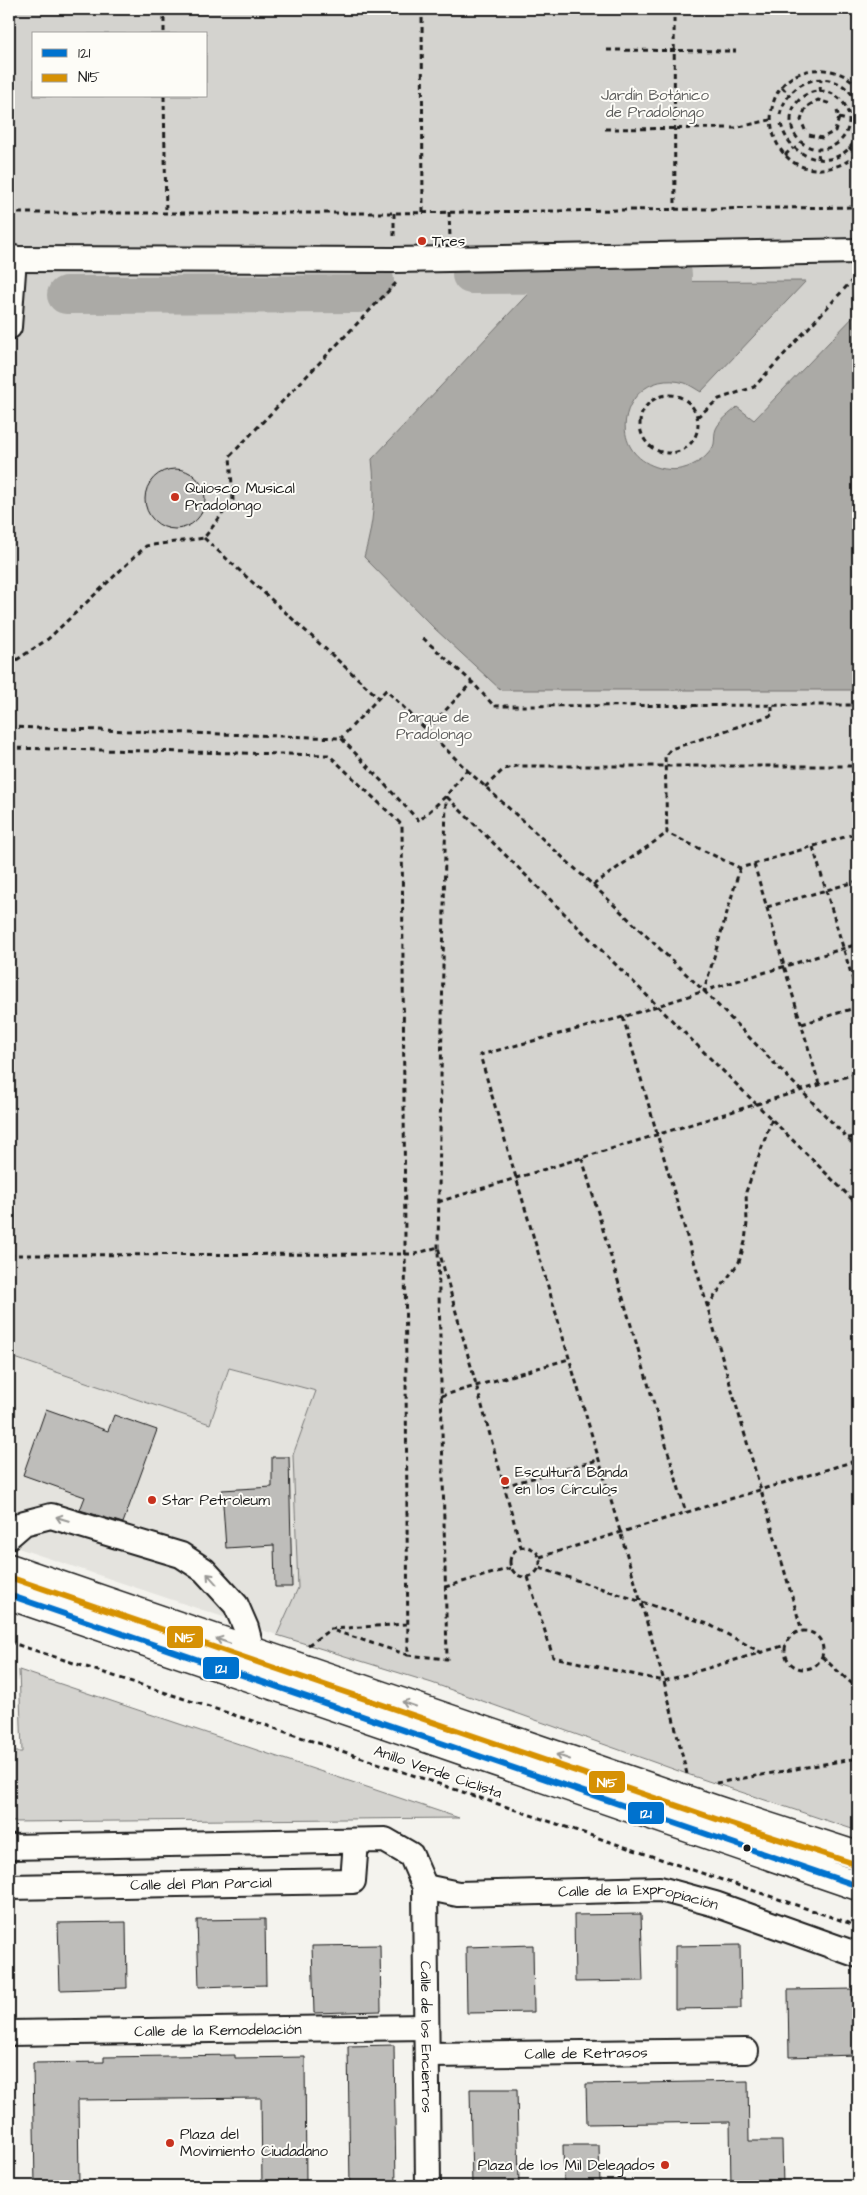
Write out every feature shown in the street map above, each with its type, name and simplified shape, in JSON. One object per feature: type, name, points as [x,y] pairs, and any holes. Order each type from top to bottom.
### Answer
[{"type":"main road","points":[[9,1568],[719,1811],[858,1856]]},
{"type":"main road","points":[[9,1595],[858,1886]]},
{"type":"street","points":[[9,327],[12,259],[395,260],[858,251]]},
{"type":"street","points":[[9,1536],[12,1530],[24,1523],[51,1516],[181,1555],[204,1570],[236,1605],[246,1628],[252,1650]]},
{"type":"street","points":[[9,1847],[385,1840],[411,1855],[425,1887]]},
{"type":"street","name":"Calle del Plan Parcial","points":[[9,1887],[353,1882],[356,1841]]},
{"type":"street","name":"Calle de la Expropiación","points":[[425,1887],[458,1894],[660,1889],[715,1904],[786,1928],[853,1957]]},
{"type":"street","name":"Calle de los Encierros","points":[[425,1887],[428,2186]]},
{"type":"street","name":"Calle de la Remodelación","points":[[9,2033],[426,2026]]},
{"type":"street","name":"Calle de Retrasos","points":[[426,2055],[746,2051]]},
{"type":"path","points":[[164,9],[164,32]]},
{"type":"path","points":[[422,9],[423,212]]},
{"type":"path","points":[[674,9],[675,210]]},
{"type":"path","points":[[607,50],[736,51]]},
{"type":"path","points":[[849,90],[857,85],[836,72],[812,70],[801,73],[782,87],[774,102],[770,120],[776,142],[785,155],[801,166],[824,169],[847,162],[857,154],[850,147]]},
{"type":"path","points":[[820,91],[821,79]]},
{"type":"path","points":[[780,115],[788,95],[803,83],[821,79],[831,80],[849,90],[858,105]]},
{"type":"path","points":[[782,87],[788,95]]},
{"type":"path","points":[[820,91],[838,97],[848,112],[850,121],[848,130],[837,144],[819,149],[811,147],[796,137],[791,120],[797,103],[812,92],[820,91]]},
{"type":"path","points":[[164,98],[166,213]]},
{"type":"path","points":[[805,130],[801,120],[806,107],[811,102],[818,100],[831,104]]},
{"type":"path","points":[[808,135],[815,138],[829,136],[835,131],[839,118],[837,111]]},
{"type":"path","points":[[839,118],[850,121]]},
{"type":"path","points":[[605,129],[735,128],[770,120]]},
{"type":"path","points":[[791,120],[801,120]]},
{"type":"path","points":[[781,124],[787,141],[793,148],[800,154],[818,159],[830,158],[840,154],[850,147],[858,134]]},
{"type":"path","points":[[785,155],[793,148]]},
{"type":"path","points":[[818,159],[819,149]]},
{"type":"path","points":[[9,213],[449,212],[858,207]]},
{"type":"path","points":[[449,212],[450,258]]},
{"type":"path","points":[[697,417],[693,408],[686,401],[668,395],[659,397],[644,409],[640,418],[640,427],[643,436],[656,450],[674,452],[683,449],[695,435],[697,417],[719,399],[754,387],[858,274]]},
{"type":"path","points":[[9,665],[48,639],[146,546],[204,538],[233,500],[230,456],[395,283],[403,279]]},
{"type":"path","points":[[204,538],[378,697]]},
{"type":"path","points":[[424,638],[472,682],[494,706],[858,705]]},
{"type":"path","points":[[427,730],[472,682]]},
{"type":"path","points":[[341,738],[386,690],[467,770],[593,885],[704,991],[858,1149]]},
{"type":"path","points":[[667,833],[665,756],[671,749],[772,715],[772,706]]},
{"type":"path","points":[[9,727],[341,738],[419,821],[446,796],[467,770]]},
{"type":"path","points":[[9,748],[329,755],[402,825],[408,1655]]},
{"type":"path","points":[[485,787],[504,769],[517,766],[858,766]]},
{"type":"path","points":[[446,796],[858,1205]]},
{"type":"path","points":[[331,1629],[408,1655],[447,1659],[438,1247],[446,796]]},
{"type":"path","points":[[667,833],[740,868],[858,833]]},
{"type":"path","points":[[593,885],[667,833]]},
{"type":"path","points":[[813,847],[858,997]]},
{"type":"path","points":[[754,864],[819,1084]]},
{"type":"path","points":[[704,991],[740,868]]},
{"type":"path","points":[[767,907],[858,881]]},
{"type":"path","points":[[688,1774],[664,1681],[480,1055],[623,1017],[858,944]]},
{"type":"path","points":[[802,1024],[858,1008]]},
{"type":"path","points":[[623,1017],[802,1631]]},
{"type":"path","points":[[438,1202],[758,1105],[799,1090],[858,1074]]},
{"type":"path","points":[[707,1308],[739,1262],[747,1223],[746,1192],[772,1119]]},
{"type":"path","points":[[848,1138],[858,1137]]},
{"type":"path","points":[[582,1158],[686,1513]]},
{"type":"path","points":[[9,1255],[415,1254],[438,1247]]},
{"type":"path","points":[[438,1247],[521,1547]]},
{"type":"path","points":[[441,1396],[569,1359]]},
{"type":"path","points":[[504,1486],[598,1460]]},
{"type":"path","points":[[540,1557],[858,1460]]},
{"type":"path","points":[[521,1547],[531,1547],[540,1557],[540,1568],[528,1577],[518,1576],[511,1568],[510,1563],[513,1553],[521,1547]]},
{"type":"path","points":[[445,1587],[511,1568]]},
{"type":"path","points":[[540,1568],[708,1624],[762,1653]]},
{"type":"path","points":[[528,1577],[553,1657],[664,1681],[786,1645],[792,1636],[802,1631],[814,1634],[819,1638],[823,1651],[822,1657],[814,1666],[808,1668],[796,1667],[787,1658],[786,1645]]},
{"type":"path","points":[[300,1667],[308,1645],[331,1629],[407,1624]]},
{"type":"path","name":"Anillo Verde Ciclista","points":[[9,1642],[268,1726],[858,1926]]},
{"type":"path","points":[[822,1657],[858,1689]]},
{"type":"path","points":[[716,1784],[858,1758]]},
{"type":"shaded area","points":[[806,281],[701,392],[685,383],[664,381],[647,387],[635,398],[627,413],[625,430],[630,446],[641,459],[660,468],[678,469],[698,462],[712,449],[716,429],[725,417],[737,407],[754,420],[858,312],[858,690],[501,690],[434,628],[364,557],[373,508],[372,459],[539,282]]},
{"type":"shaded area","name":"Star Petroleum","points":[[9,1356],[210,1424],[229,1368],[316,1391],[293,1455],[298,1588],[277,1635],[9,1545]]},
{"type":"green space","name":"Parque de Pradolongo","points":[[9,9],[858,9],[858,1831],[687,1774],[432,1683],[277,1635],[298,1588],[293,1455],[316,1391],[229,1368],[210,1424],[9,1356]]},
{"type":"green space","points":[[19,1670],[459,1818],[9,1822],[9,1752],[22,1752]]},
{"type":"building","name":"Quiosco Musical Pradolongo","points":[[175,469],[192,474],[200,482],[205,499],[200,516],[192,524],[175,529],[158,524],[150,516],[145,499],[150,482],[158,474]]},
{"type":"building","points":[[46,1409],[108,1431],[114,1415],[157,1430],[123,1523],[80,1510],[85,1497],[23,1475]]},
{"type":"building","points":[[272,1457],[289,1457],[292,1587],[275,1587],[274,1545],[226,1548],[222,1490],[272,1487]]},
{"type":"building","points":[[641,1914],[643,1981],[575,1982],[574,1915]]},
{"type":"building","points":[[265,1919],[266,1985],[199,1987],[197,1920]]},
{"type":"building","points":[[126,1922],[127,1988],[60,1990],[58,1923]]},
{"type":"building","points":[[380,1945],[381,2011],[314,2013],[312,1946]]},
{"type":"building","points":[[533,1945],[534,2012],[467,2013],[466,1947]]},
{"type":"building","points":[[740,1945],[741,2008],[675,2009],[675,1946]]},
{"type":"building","points":[[855,1989],[856,2055],[789,2057],[788,1990]]},
{"type":"building","points":[[394,2045],[396,2186],[350,2186],[348,2046]]},
{"type":"building","points":[[235,2055],[235,2058],[305,2057],[306,2186],[262,2186],[261,2098],[78,2100],[79,2186],[35,2186],[33,2063],[104,2062],[104,2057]]},
{"type":"building","points":[[748,2081],[749,2141],[782,2141],[783,2186],[731,2186],[730,2122],[587,2124],[586,2084]]},
{"type":"building","points":[[470,2089],[517,2089],[519,2186],[472,2186]]},
{"type":"building","points":[[563,2145],[599,2145],[600,2186],[564,2186]]},
{"type":"waterway","points":[[471,275],[673,274],[673,281]]},
{"type":"waterway","points":[[66,295],[358,294],[375,280]]},
{"type":"transit line","name":"N15","points":[[9,1577],[716,1819],[855,1864]]},
{"type":"transit line","name":"121","points":[[9,1595],[858,1886]]},
{"type":"place","name":"Tres","points":[[422,241]]},
{"type":"place","name":"Quiosco Musical Pradolongo","points":[[175,497]]},
{"type":"place","name":"Escultura Banda en los Círculos","points":[[505,1481]]},
{"type":"place","name":"Star Petroleum","points":[[152,1500]]},
{"type":"place","name":"Plaza del Movimiento Ciudadano","points":[[170,2143]]},
{"type":"place","name":"Plaza de los Mil Delegados","points":[[665,2165]]},
{"type":"park label","name":"Jardín Botánico de Pradolongo","points":[[655,104]]}]
